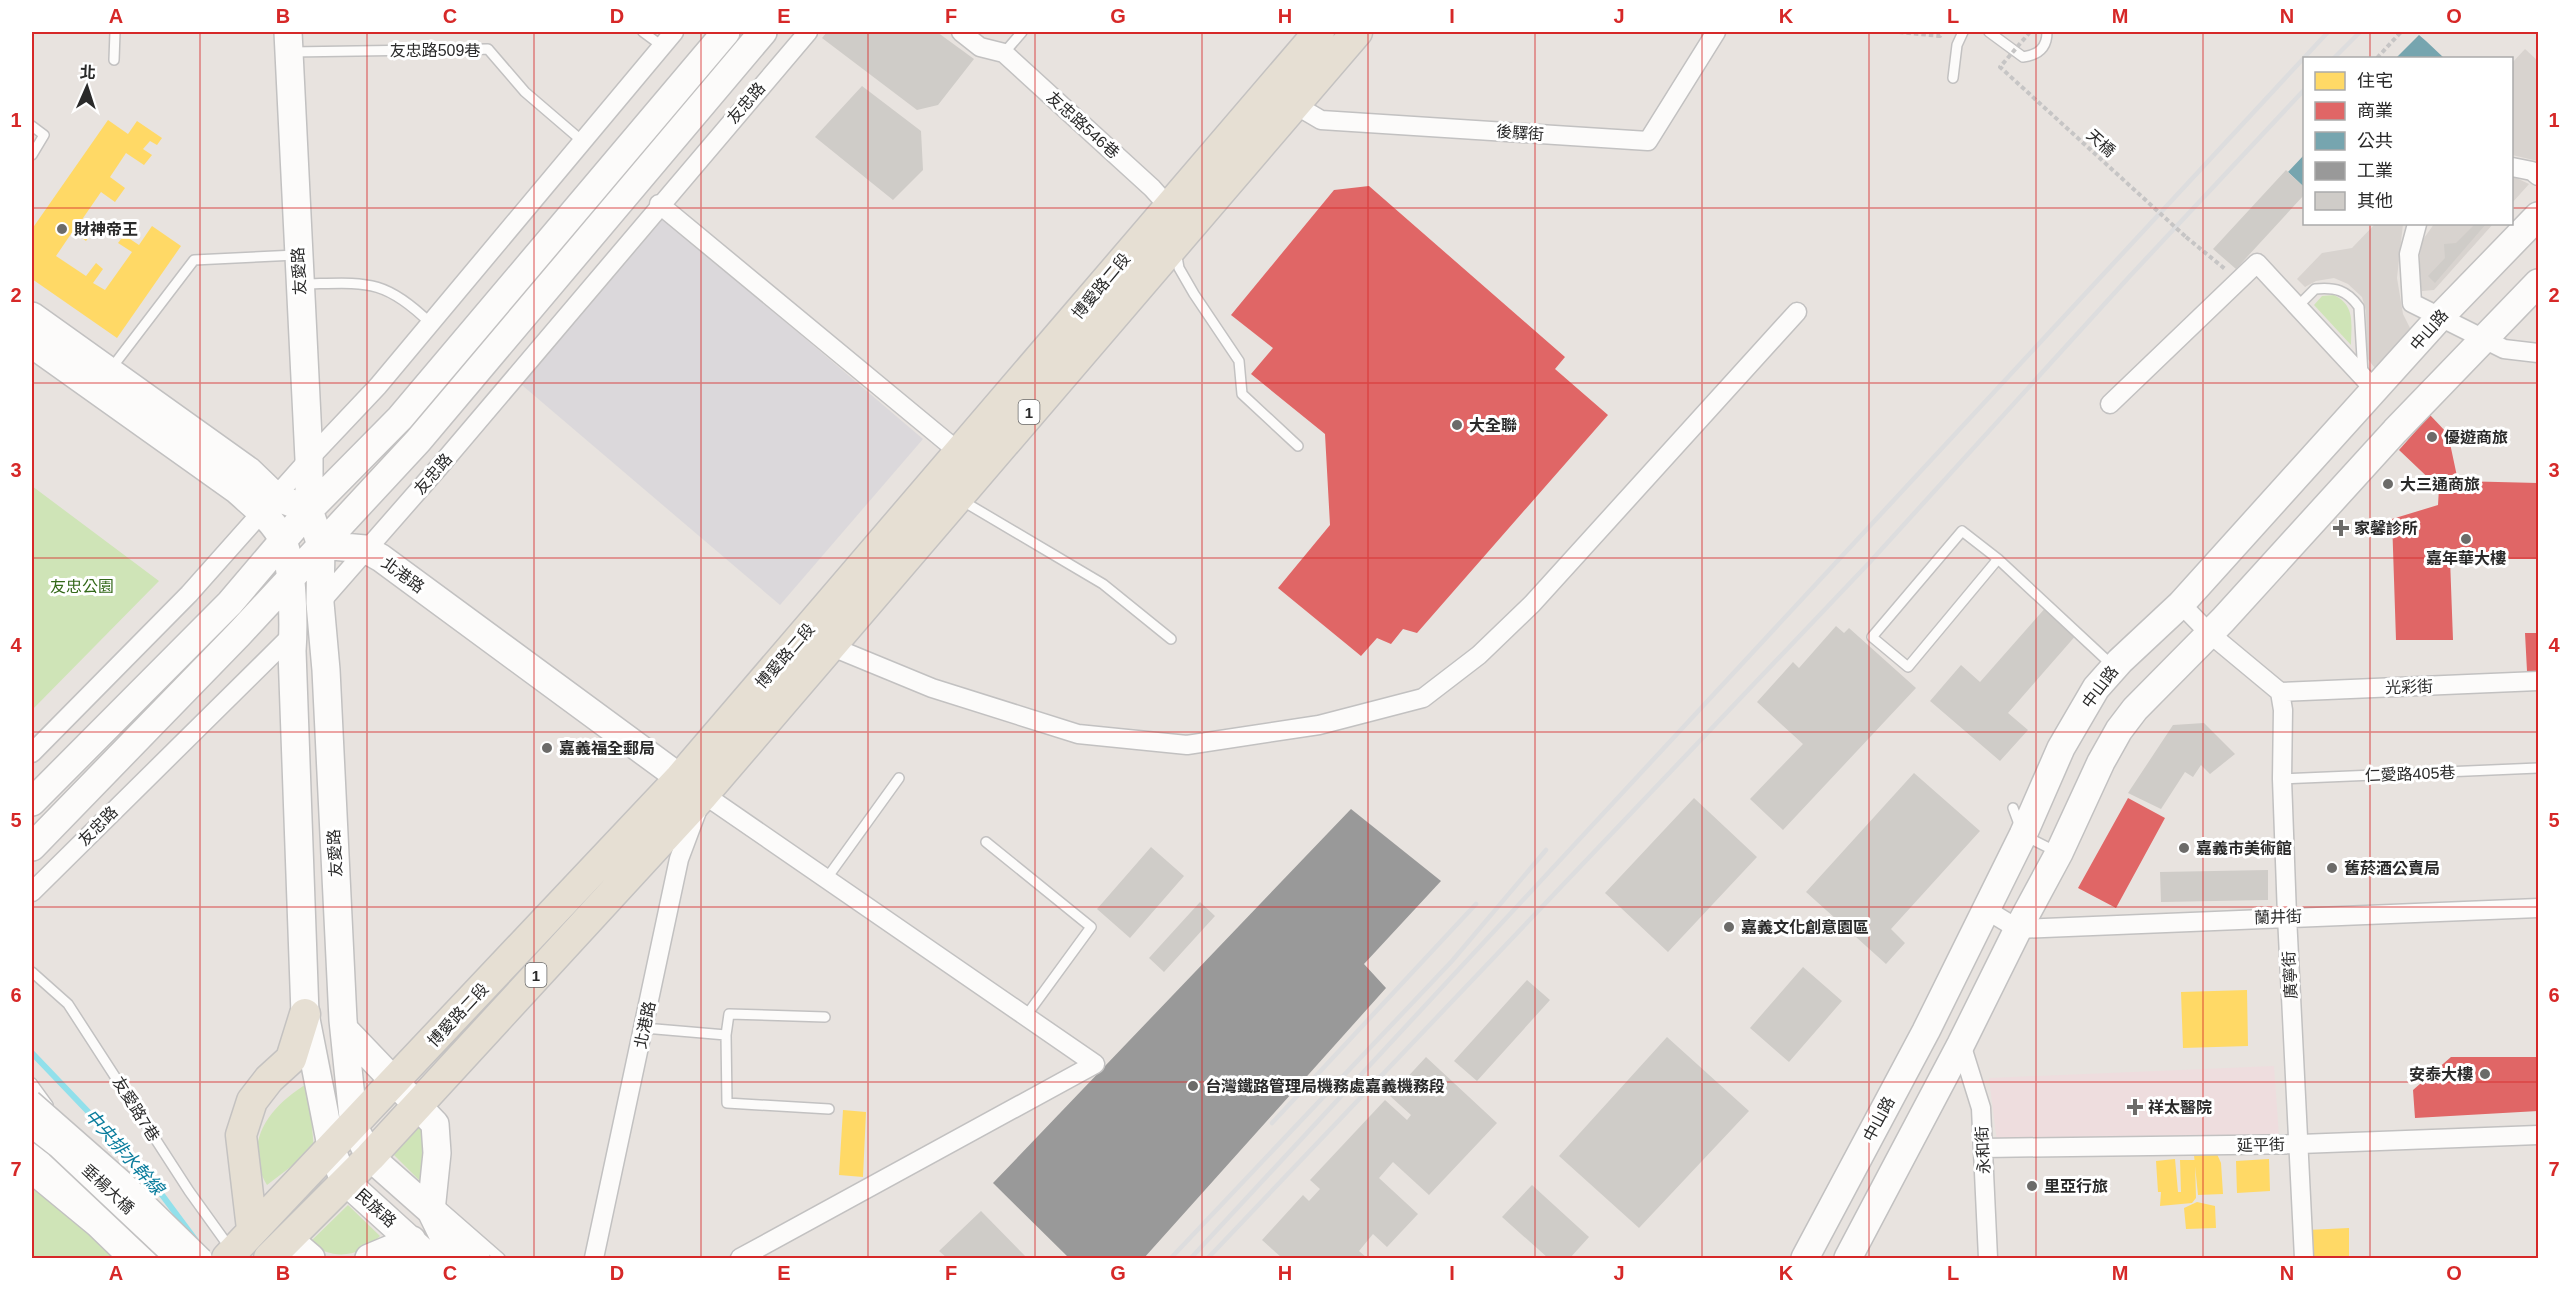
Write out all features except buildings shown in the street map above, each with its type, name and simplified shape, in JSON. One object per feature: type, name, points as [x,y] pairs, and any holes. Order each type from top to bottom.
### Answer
[{"type":"main road","points":[[32,802],[231,603],[309,510],[400,418],[726,32]]},
{"type":"main road","name":"友忠路","points":[[32,847],[239,634],[290,576],[418,441],[763,32]]},
{"type":"main road","name":"博愛路二段","points":[[230,1255],[252,1229],[332,1151],[396,1082],[830,646],[1175,245],[1283,96],[1319,32]]},
{"type":"main road","name":"博愛路二段","points":[[290,1252],[344,1180],[370,1157],[692,786],[960,453],[1169,207],[1283,96],[1357,32]]},
{"type":"main road","name":"友愛路","points":[[288,42],[309,459],[309,510]]},
{"type":"main road","name":"中山路","points":[[1805,1258],[1932,1019],[2023,835],[2061,748],[2096,688],[2181,604],[2369,383],[2440,316],[2538,216]]},
{"type":"main road","points":[[1848,1258],[1961,1044],[2059,853],[2101,762],[2120,730],[2135,709],[2209,633],[2395,431],[2538,283]]},
{"type":"main road","points":[[32,316],[249,471],[269,506],[283,540],[290,576],[293,634],[305,1014],[332,1151]]},
{"type":"main road","points":[[32,344],[237,490],[269,506],[309,510]]},
{"type":"main road","points":[[309,510],[321,545]]},
{"type":"main road","name":"友愛路","points":[[321,545],[320,603],[326,670],[345,1030],[354,1127],[370,1157]]},
{"type":"main road","name":"北港路","points":[[321,545],[365,549],[692,786]]},
{"type":"main road","points":[[252,1229],[241,1135],[252,1101],[269,1079],[291,1059],[305,1014]]},
{"type":"main road","points":[[1932,1019],[1961,1044]]},
{"type":"main road","points":[[345,1030],[435,1124],[437,1153],[431,1205]]},
{"type":"main road","name":"垂楊大橋","points":[[32,1123],[59,1144],[161,1257]]},
{"type":"main road","name":"民族路","points":[[332,1151],[344,1180],[422,1253]]},
{"type":"main road","name":"垂楊大橋","points":[[32,1154],[161,1257]]},
{"type":"main road","name":"民族路","points":[[370,1157],[431,1205],[422,1253]]},
{"type":"street","name":"友忠路","points":[[32,892],[293,634],[439,467],[659,204],[808,32]]},
{"type":"street","name":"友忠路546巷","points":[[961,32],[980,47],[1004,53],[1152,188],[1169,207]]},
{"type":"street","name":"後驛街","points":[[1283,96],[1321,120],[1648,141],[1716,32]]},
{"type":"street","points":[[32,753],[189,594],[309,459],[378,386],[581,140],[668,39]]},
{"type":"street","points":[[2513,167],[2532,171],[2538,176]]},
{"type":"street","points":[[659,204],[960,453]]},
{"type":"street","points":[[1169,207],[1175,245]]},
{"type":"street","points":[[2417,225],[2409,254],[2412,303],[2504,350],[2538,353]]},
{"type":"street","points":[[2110,404],[2257,263],[2369,383]]},
{"type":"street","points":[[830,646],[932,687],[1078,734],[1187,745],[1319,725],[1423,698],[1479,655],[1532,604],[1797,312]]},
{"type":"street","points":[[2181,604],[2209,633],[2280,692]]},
{"type":"street","name":"光彩街","points":[[2280,692],[2538,681]]},
{"type":"street","name":"廣寧街","points":[[2280,692],[2283,710],[2282,779],[2287,916],[2304,1258]]},
{"type":"street","name":"北港路","points":[[594,1258],[644,1028],[692,786],[1095,1064],[740,1258]]},
{"type":"street","name":"蘭井街","points":[[2018,929],[2287,916],[2538,908]]},
{"type":"street","points":[[1985,909],[2018,929]]},
{"type":"street","name":"永和街","points":[[1961,1044],[1981,1108],[1988,1258]]},
{"type":"street","points":[[32,1100],[123,1180],[203,1258]]},
{"type":"street","name":"延平街","points":[[1983,1148],[2300,1144],[2538,1135]]},
{"type":"street","points":[[32,1175],[95,1227],[127,1258]]},
{"type":"street","points":[[422,1253],[481,1258]]},
{"type":"lane","points":[[114,60],[115,32]]},
{"type":"lane","points":[[643,32],[668,39]]},
{"type":"lane","points":[[1004,53],[1022,32]]},
{"type":"lane","points":[[1953,78],[1957,45],[1963,32]]},
{"type":"lane","points":[[1989,32],[2023,57],[2036,55],[2042,49],[2047,40],[2047,32]]},
{"type":"lane","name":"友忠路509巷","points":[[288,42],[488,49],[525,92],[581,140]]},
{"type":"lane","points":[[32,126],[44,135],[32,155]]},
{"type":"lane","points":[[1175,245],[1179,268],[1239,361],[1242,394],[1298,446]]},
{"type":"lane","points":[[109,371],[194,260],[298,255]]},
{"type":"lane","points":[[300,284],[368,283],[404,298],[430,323]]},
{"type":"lane","points":[[2298,306],[2314,289],[2344,291],[2355,301],[2359,307],[2369,383]]},
{"type":"lane","points":[[956,497],[1103,584],[1171,639]]},
{"type":"lane","points":[[1998,559],[1908,667],[1872,637],[1962,531],[1998,559],[2115,667]]},
{"type":"lane","name":"仁愛路405巷","points":[[2282,779],[2538,768]]},
{"type":"lane","points":[[827,878],[899,778]]},
{"type":"lane","points":[[2013,808],[2023,835],[2059,853]]},
{"type":"lane","points":[[986,842],[1091,927],[1026,1016]]},
{"type":"lane","name":"友愛路7巷","points":[[32,972],[68,1004],[230,1255]]},
{"type":"lane","points":[[825,1017],[729,1014],[726,1035],[727,1103],[829,1109]]},
{"type":"lane","points":[[644,1028],[726,1035]]},
{"type":"lane","points":[[32,1083],[58,1118],[106,1197],[143,1243],[161,1257]]},
{"type":"lane","points":[[431,1205],[500,1258]]},
{"type":"path","points":[[1899,32],[1940,36],[1942,32]]},
{"type":"path","name":"天橋","points":[[2030,32],[2000,67],[2223,268]]},
{"type":"path","points":[[2378,57],[2401,32]]},
{"type":"shaded area","points":[[2525,49],[2538,61],[2538,161],[2513,155],[2513,62]]},
{"type":"shaded area","points":[[2513,176],[2529,184],[2513,202]]},
{"type":"shaded area","points":[[659,214],[923,439],[780,605],[516,380]]},
{"type":"shaded area","points":[[2374,225],[2403,225],[2397,278],[2403,314],[2411,330],[2378,372],[2367,358],[2366,311],[2362,297],[2348,284],[2334,278],[2316,281],[2305,287],[2297,279],[2322,253],[2352,248]]},
{"type":"shaded area","points":[[2433,225],[2492,225],[2434,290],[2422,291],[2419,285],[2422,241]]},
{"type":"shaded area","name":"祥太醫院","points":[[2274,1066],[2279,1136],[1997,1142],[1989,1078]]},
{"type":"green space","points":[[2334,295],[2346,304],[2349,310],[2351,345],[2314,305],[2322,296]]},
{"type":"green space","name":"友忠公園","points":[[32,486],[159,581],[32,710]]},
{"type":"green space","points":[[308,1083],[314,1149],[267,1185],[257,1154],[264,1126],[271,1114],[282,1103]]},
{"type":"green space","points":[[32,1105],[141,1258],[32,1258]]},
{"type":"green space","points":[[418,1122],[427,1135],[423,1184],[391,1152]]},
{"type":"green space","points":[[348,1205],[380,1236],[364,1248],[346,1254],[328,1252],[309,1243]]},
{"type":"waterway","name":"中央排水幹線","points":[[32,1053],[142,1168],[197,1242]]},
{"type":"railway","points":[[2305,57],[2328,32]]},
{"type":"railway","points":[[2335,57],[2360,32]]},
{"type":"railway","points":[[1191,1258],[2303,59]]},
{"type":"railway","points":[[1208,1258],[1869,563],[2129,277],[2303,91]]},
{"type":"railway","points":[[1171,1258],[1452,961],[1546,850]]},
{"type":"railway","points":[[1272,1123],[1476,904]]},
{"type":"place","name":"財神帝王","points":[[62,229]]},
{"type":"place","name":"大全聯","points":[[1457,425]]},
{"type":"place","name":"優遊商旅","points":[[2432,437]]},
{"type":"place","name":"大三通商旅","points":[[2388,484]]},
{"type":"place","name":"家馨診所","points":[[2341,528]]},
{"type":"place","name":"嘉年華大樓","points":[[2466,539]]},
{"type":"place","name":"嘉義福全郵局","points":[[547,748]]},
{"type":"place","name":"嘉義市美術館","points":[[2184,848]]},
{"type":"place","name":"舊菸酒公賣局","points":[[2332,868]]},
{"type":"place","name":"嘉義文化創意園區","points":[[1729,927]]},
{"type":"place","name":"安泰大樓","points":[[2485,1074]]},
{"type":"place","name":"台灣鐵路管理局機務處嘉義機務段","points":[[1193,1086]]},
{"type":"place","name":"祥太醫院","points":[[2135,1107]]},
{"type":"place","name":"里亞行旅","points":[[2032,1186]]}]
